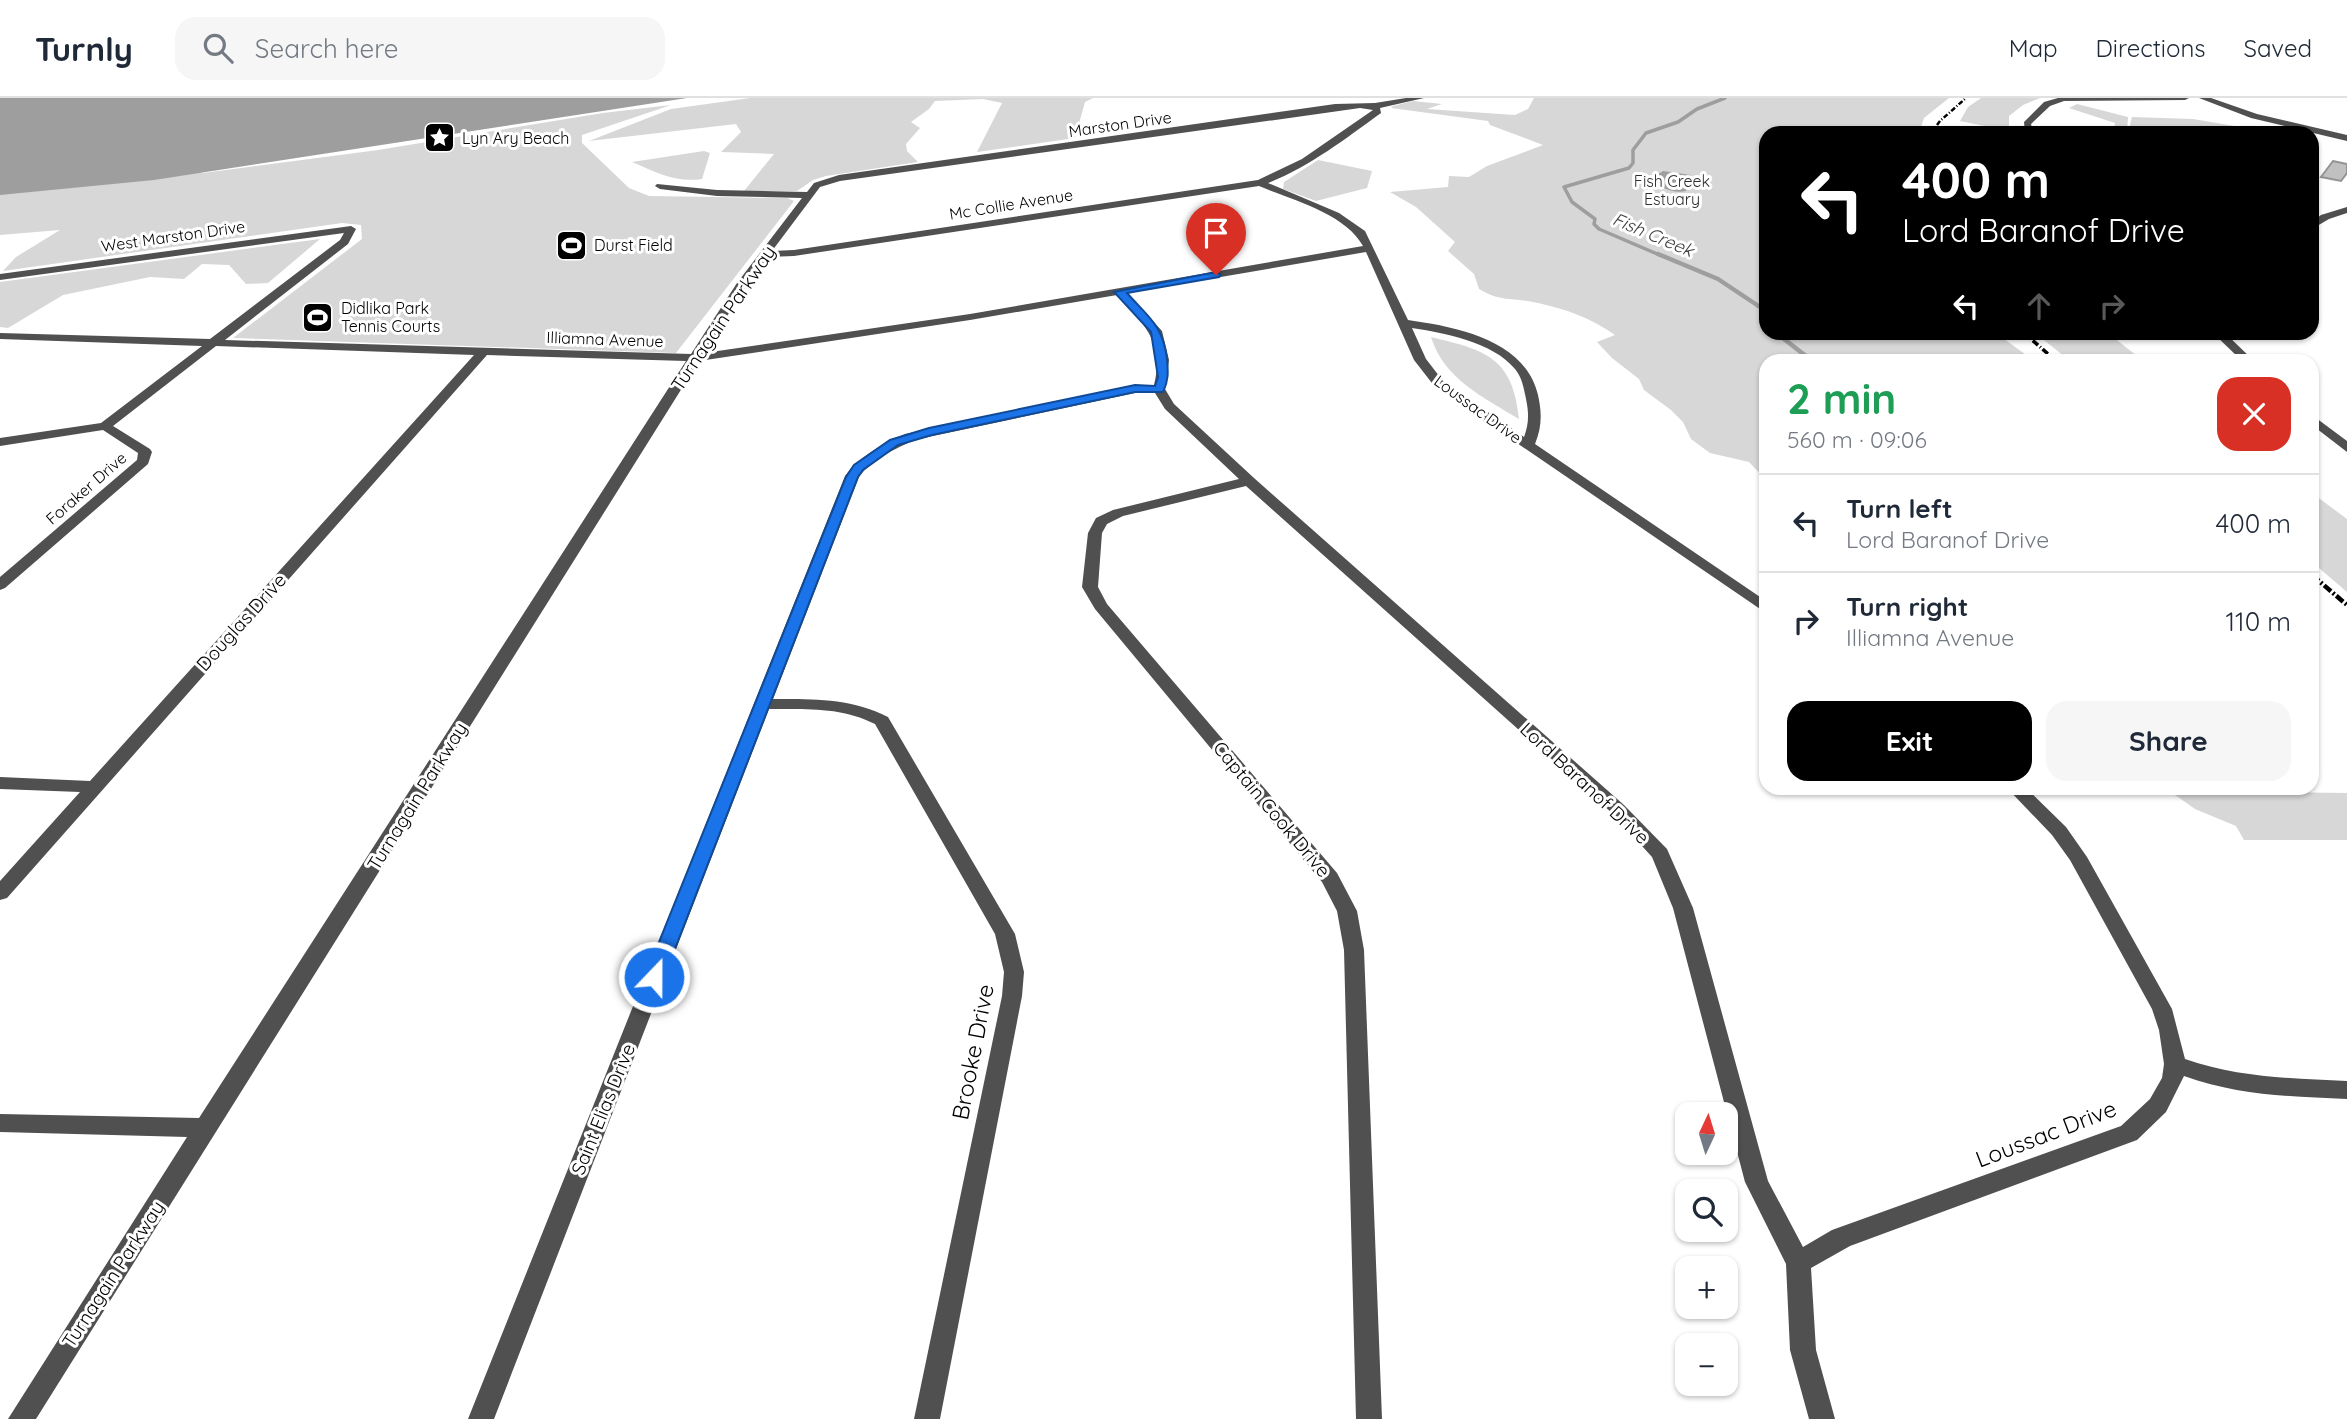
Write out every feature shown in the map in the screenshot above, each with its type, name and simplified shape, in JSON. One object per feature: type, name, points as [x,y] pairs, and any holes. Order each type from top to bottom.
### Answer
[{"type":"street","name":"Marston Drive","points":[[824,181],[1335,107],[1360,104],[1375,106],[1420,98]]},
{"type":"street","points":[[2027,126],[2029,119],[2055,101],[2078,98],[2185,98]]},
{"type":"street","points":[[2203,98],[2254,116],[2296,126]]},
{"type":"street","points":[[1260,183],[1274,178],[1343,137],[1378,111],[1375,106]]},
{"type":"street","points":[[2319,131],[2347,138]]},
{"type":"street","name":"Turnagain Parkway","points":[[21,1419],[741,285],[809,195],[824,181]]},
{"type":"street","name":"Loussac Drive","points":[[1260,183],[1345,220],[1361,233],[1420,360],[1439,384],[1759,603]]},
{"type":"street","name":"Mc Collie Avenue","points":[[766,254],[794,253],[1260,183]]},
{"type":"street","points":[[660,186],[716,193],[809,195]]},
{"type":"street","points":[[2319,221],[2347,210]]},
{"type":"street","name":"West Marston Drive","points":[[0,277],[351,229]]},
{"type":"street","name":"Foraker Drive","points":[[0,585],[143,461],[145,452],[105,426],[344,242],[351,229]]},
{"type":"street","name":"Illiamna Avenue","points":[[0,336],[694,358],[904,328],[1369,248]]},
{"type":"street","points":[[1119,292],[1156,331],[1160,339],[1163,377],[1159,389]]},
{"type":"street","points":[[1402,323],[1426,325],[1471,339],[1521,367],[1531,392],[1537,421],[1528,444]]},
{"type":"street","points":[[2226,340],[2241,354]]},
{"type":"street","name":"Douglas Drive","points":[[0,894],[484,351]]},
{"type":"street","name":"Saint Elias Drive","points":[[481,1419],[852,477],[868,459],[894,443],[929,432],[1135,389],[1159,389]]},
{"type":"street","name":"Lord Baranof Drive","points":[[1159,389],[1169,406],[1249,481],[1618,809],[1660,853],[1683,908],[1757,1182],[1798,1263],[1803,1350],[1822,1419]]},
{"type":"street","points":[[2319,425],[2347,449]]},
{"type":"street","points":[[0,442],[105,426]]},
{"type":"street","name":"Captain Cook Drive","points":[[1249,481],[1118,513],[1101,521],[1094,533],[1090,587],[1100,606],[1330,877],[1347,911],[1354,950],[1369,1419]]},
{"type":"street","name":"Brooke Drive","points":[[762,704],[842,706],[870,713],[882,721],[995,913],[1011,952],[1012,996],[927,1419]]},
{"type":"street","points":[[0,783],[93,787]]},
{"type":"street","name":"Loussac Drive","points":[[1798,1263],[1841,1238],[2129,1133],[2149,1117],[2167,1094],[2176,1065],[2172,1034],[2162,1009],[2078,857],[2059,831],[2023,795]]},
{"type":"street","points":[[2176,1065],[2248,1086],[2347,1090]]},
{"type":"street","points":[[0,1123],[206,1128]]},
{"type":"green space","points":[[0,98],[203,173],[378,150],[603,113],[671,105],[582,135],[582,143],[629,188],[649,196],[787,198],[794,201],[676,353],[233,338],[362,239],[361,225],[342,223],[3,271],[16,257],[60,230],[0,235]]},
{"type":"green space","points":[[750,98],[1093,98],[1085,102],[1075,138],[977,152],[1002,103],[983,99],[935,101],[911,122],[920,128],[906,144],[907,151],[918,162],[826,176],[813,180],[797,191],[744,191],[774,154],[721,152],[741,132],[736,124],[589,141],[671,109]]},
{"type":"green space","name":"Fish Creek Estuary","points":[[1534,98],[1949,98],[1924,118],[1921,126],[1759,126],[1759,340],[2006,340],[2025,354],[1759,354],[1759,473],[1749,462],[1710,453],[1691,439],[1683,422],[1671,410],[1644,390],[1639,379],[1597,342],[1615,335],[1568,311],[1529,301],[1502,298],[1479,289],[1474,274],[1448,251],[1455,242],[1416,207],[1390,192],[1448,187],[1449,176],[1469,177],[1487,166],[1543,145],[1490,125],[1488,121],[1391,108],[1393,106],[1413,101],[1442,104],[1427,109],[1515,115],[1528,109]]},
{"type":"green space","points":[[1981,98],[2040,98],[2023,105],[2009,116],[2009,126],[1984,126],[1960,121],[1968,107]]},
{"type":"green space","points":[[2077,104],[2128,117],[2127,126],[2115,126],[2115,123],[2069,108]]},
{"type":"green space","points":[[2132,117],[2193,119],[2234,126],[2130,126]]},
{"type":"green space","points":[[704,151],[710,153],[702,179],[674,178],[632,162]]},
{"type":"green space","points":[[1318,160],[1372,171],[1367,188],[1316,201],[1283,189],[1284,182]]},
{"type":"green space","points":[[320,239],[268,283],[246,284],[229,265],[202,264],[184,279],[150,277],[63,295],[8,328],[0,327],[0,282]]},
{"type":"green space","points":[[1431,337],[1481,352],[1503,369],[1516,398],[1519,419],[1466,386],[1455,376],[1437,352]]},
{"type":"green space","points":[[2044,340],[2117,340],[2134,354],[2061,354]]},
{"type":"green space","points":[[2319,498],[2347,519],[2347,592],[2319,568]]},
{"type":"green space","points":[[2347,793],[2347,840],[2244,840],[2236,826],[2195,809],[2175,795]]},
{"type":"shaded area","points":[[0,98],[687,98],[154,180],[0,195]]},
{"type":"shaded area","points":[[1663,171],[1691,175],[1691,184],[1686,191],[1676,192],[1649,180]]},
{"type":"building","points":[[2333,161],[2347,164],[2347,173],[2341,181],[2321,177]]},
{"type":"waterway","name":"Fish Creek","points":[[1662,256],[1599,229],[1594,224],[1595,219],[1572,202],[1564,187],[1629,168],[1633,163],[1633,150],[1646,133],[1678,122],[1697,109],[1725,98]]},
{"type":"waterway","name":"Fish Creek","points":[[1658,254],[1718,279],[1759,306]]},
{"type":"waterway","name":"Fish Creek","points":[[1785,340],[1803,354]]},
{"type":"railway","points":[[1936,126],[1966,98]]},
{"type":"railway","points":[[2032,340],[2048,354]]},
{"type":"railway","points":[[2319,581],[2347,605]]},
{"type":"place","name":"Lyn Ary Beach","points":[[439,138]]},
{"type":"place","name":"Durst Field","points":[[571,245]]},
{"type":"place","name":"Didlika Park Tennis Courts","points":[[318,317]]},
{"type":"route","points":[[654,977],[852,477],[859,467],[880,450],[929,432],[1135,389],[1159,389],[1163,377],[1160,339],[1156,331],[1119,292],[1216,275]]}]
